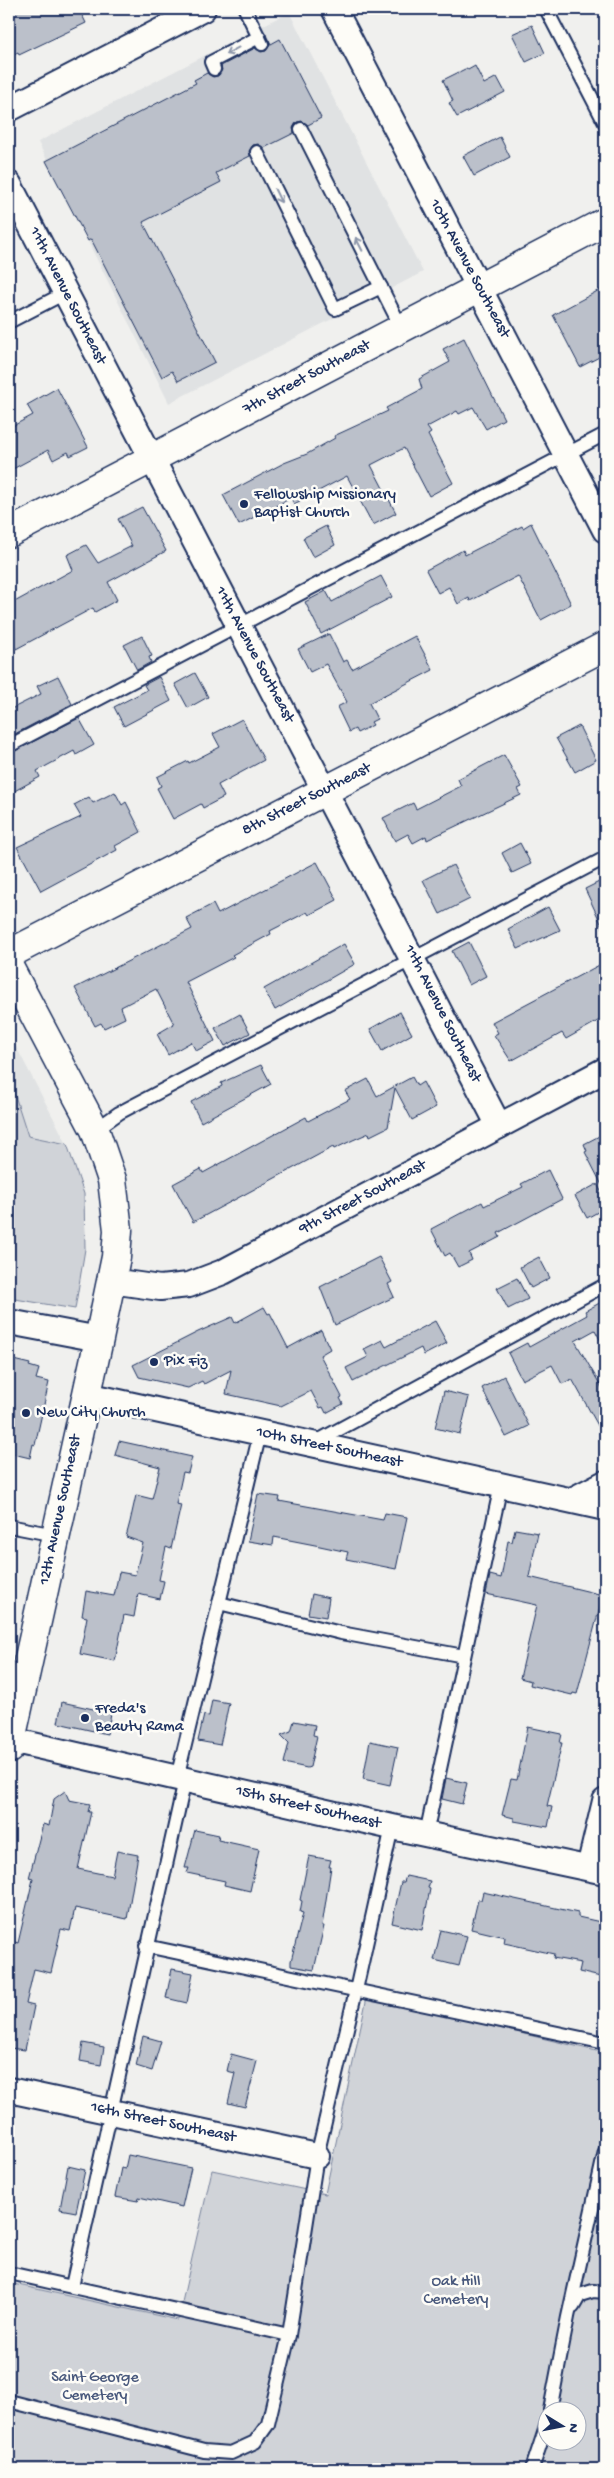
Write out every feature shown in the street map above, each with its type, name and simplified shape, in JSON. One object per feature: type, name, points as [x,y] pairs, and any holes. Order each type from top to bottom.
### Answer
[{"type":"main road","name":"7th Street Southeast","points":[[9,533],[605,222]]},
{"type":"main road","name":"8th Street Southeast","points":[[9,954],[605,646]]},
{"type":"main road","name":"12th Avenue Southeast","points":[[9,967],[94,1130],[112,1180],[117,1206],[118,1230],[111,1281],[99,1339],[10,1745]]},
{"type":"street","points":[[9,109],[203,9]]},
{"type":"street","name":"10th Avenue Southeast","points":[[334,9],[605,530]]},
{"type":"street","name":"11th Avenue Southeast","points":[[9,184],[499,1126]]},
{"type":"street","name":"9th Street Southeast","points":[[111,1281],[160,1288],[189,1285],[223,1272],[605,1070]]},
{"type":"street","points":[[9,1322],[99,1339]]},
{"type":"street","name":"10th Street Southeast","points":[[86,1394],[605,1508]]},
{"type":"street","points":[[572,1500],[605,1482]]},
{"type":"street","name":"15th Street Southeast","points":[[10,1745],[181,1779],[392,1827],[597,1870]]},
{"type":"street","points":[[597,1870],[605,1801]]},
{"type":"street","name":"16th Street Southeast","points":[[9,2090],[317,2156]]},
{"type":"lane","points":[[214,69],[211,62],[260,40],[245,9]]},
{"type":"lane","points":[[546,9],[605,123]]},
{"type":"lane","points":[[301,129],[402,328]]},
{"type":"lane","points":[[257,152],[335,309],[381,287]]},
{"type":"lane","points":[[9,322],[66,293]]},
{"type":"lane","points":[[9,746],[605,434]]},
{"type":"lane","points":[[94,1130],[119,1113],[605,858]]},
{"type":"lane","points":[[312,1444],[605,1285]]},
{"type":"lane","points":[[72,2286],[219,1603],[260,1432]]},
{"type":"lane","points":[[426,1834],[501,1485]]},
{"type":"lane","points":[[9,1526],[56,1535]]},
{"type":"lane","points":[[219,1603],[341,1634],[464,1656]]},
{"type":"lane","points":[[9,2401],[204,2451],[231,2453],[255,2442],[268,2424],[289,2335],[317,2156],[392,1827]]},
{"type":"lane","points":[[146,1946],[605,2043]]},
{"type":"lane","points":[[552,2400],[568,2317],[605,2150]]},
{"type":"lane","points":[[9,2273],[289,2335]]},
{"type":"lane","points":[[568,2317],[580,2295],[593,2291],[605,2292]]},
{"type":"lane","points":[[532,2469],[538,2450]]},
{"type":"shaded area","points":[[289,12],[423,272],[169,403],[38,142]]},
{"type":"shaded area","points":[[9,1033],[67,1144],[9,1133]]},
{"type":"green space","points":[[9,1077],[28,1136],[67,1144],[84,1194],[85,1249],[75,1309],[9,1298]]},
{"type":"green space","name":"Oak Hill Cemetery","points":[[367,1997],[605,2053],[605,2469],[9,2469],[9,2283],[178,2320],[212,2170],[325,2194]]},
{"type":"building","points":[[9,9],[79,9],[86,23],[19,55],[18,52],[9,57]]},
{"type":"building","points":[[532,25],[545,53],[526,62],[512,34]]},
{"type":"building","points":[[280,39],[321,118],[308,125],[302,121],[297,122],[293,128],[294,133],[264,148],[258,144],[253,145],[249,151],[250,156],[216,173],[221,182],[143,222],[215,362],[178,381],[172,371],[162,377],[91,239],[88,241],[46,161],[196,83],[194,80],[207,73],[213,77],[218,76],[222,70],[221,66],[255,48],[261,52],[266,51],[270,45],[269,40],[271,44]]},
{"type":"building","points":[[475,66],[484,84],[497,77],[505,92],[457,117],[449,103],[453,101],[443,80]]},
{"type":"building","points":[[500,137],[510,157],[474,176],[463,156]]},
{"type":"building","points":[[605,287],[605,354],[580,367],[553,315]]},
{"type":"building","points":[[464,338],[504,419],[486,429],[473,407],[459,414],[457,411],[427,427],[431,433],[428,435],[453,483],[429,496],[404,448],[371,465],[396,513],[373,525],[347,476],[294,504],[291,498],[239,525],[223,495],[284,463],[307,454],[335,438],[334,436],[388,411],[386,408],[422,389],[419,379],[450,362],[443,349]]},
{"type":"building","points":[[57,388],[88,447],[70,456],[68,452],[53,460],[48,450],[9,471],[9,428],[33,415],[27,405]]},
{"type":"building","points":[[142,507],[166,551],[108,582],[117,600],[95,612],[93,608],[16,649],[9,635],[9,605],[73,570],[67,555],[86,545],[98,563],[132,546],[118,519]]},
{"type":"building","points":[[531,523],[571,604],[541,620],[518,576],[470,601],[469,598],[458,604],[449,587],[438,593],[426,570],[463,550],[465,555]]},
{"type":"building","points":[[326,526],[335,545],[313,557],[303,538]]},
{"type":"building","points":[[381,576],[392,597],[321,634],[305,602],[326,591],[332,602]]},
{"type":"building","points":[[329,634],[343,662],[347,660],[352,669],[415,636],[433,670],[369,703],[377,719],[371,722],[373,725],[357,733],[355,729],[349,732],[337,707],[347,702],[326,664],[310,672],[298,649]]},
{"type":"building","points":[[142,636],[152,656],[149,657],[151,662],[137,670],[124,645]]},
{"type":"building","points":[[195,673],[208,697],[188,708],[175,684]]},
{"type":"building","points":[[58,676],[72,704],[9,737],[9,710],[41,694],[37,686]]},
{"type":"building","points":[[159,677],[171,701],[124,726],[114,707],[147,690],[144,685]]},
{"type":"building","points":[[79,718],[94,745],[76,755],[74,751],[37,771],[40,777],[9,794],[9,754]]},
{"type":"building","points":[[242,719],[264,760],[218,785],[224,797],[203,808],[201,804],[173,819],[157,788],[161,786],[157,777],[220,747],[213,734]]},
{"type":"building","points":[[579,726],[596,760],[575,772],[556,738]]},
{"type":"building","points":[[504,755],[522,787],[518,789],[521,795],[427,840],[426,836],[413,843],[408,834],[395,841],[383,818],[413,803],[416,809],[461,786],[458,779]]},
{"type":"building","points":[[115,792],[122,805],[126,802],[141,832],[115,846],[117,850],[41,891],[17,847],[81,817],[74,805],[89,797],[93,803]]},
{"type":"building","points":[[520,843],[531,864],[512,873],[502,853]]},
{"type":"building","points":[[317,862],[337,900],[309,915],[307,912],[270,931],[271,934],[232,955],[234,957],[186,982],[215,1041],[196,1051],[191,1042],[168,1055],[157,1034],[174,1024],[156,989],[121,1007],[125,1018],[104,1028],[101,1023],[95,1026],[75,988],[192,929],[186,918],[213,904],[218,914]]},
{"type":"building","points":[[453,865],[470,899],[440,914],[423,880]]},
{"type":"building","points":[[605,879],[605,932],[585,889]]},
{"type":"building","points":[[548,907],[560,930],[518,949],[508,929]]},
{"type":"building","points":[[469,942],[486,976],[469,985],[452,951]]},
{"type":"building","points":[[344,944],[355,964],[275,1010],[264,989]]},
{"type":"building","points":[[605,962],[605,1017],[566,1039],[562,1033],[511,1061],[494,1035],[498,1033],[492,1022]]},
{"type":"building","points":[[400,1012],[412,1034],[382,1051],[370,1029]]},
{"type":"building","points":[[240,1014],[250,1033],[225,1046],[215,1028]]},
{"type":"building","points":[[261,1065],[271,1084],[201,1122],[191,1102],[222,1086],[221,1083]]},
{"type":"building","points":[[412,1077],[417,1086],[423,1082],[436,1107],[412,1120],[395,1088],[388,1127],[370,1136],[369,1133],[334,1149],[333,1147],[193,1222],[173,1184],[201,1169],[203,1173],[306,1117],[308,1121],[350,1099],[345,1091],[368,1079],[377,1096]]},
{"type":"building","points":[[605,1133],[605,1191],[585,1152],[587,1151],[584,1144]]},
{"type":"building","points":[[548,1170],[562,1199],[498,1233],[500,1237],[469,1253],[472,1260],[458,1267],[450,1253],[445,1256],[431,1229],[482,1202],[484,1206],[523,1187],[521,1184]]},
{"type":"building","points":[[597,1184],[605,1198],[605,1208],[587,1218],[575,1196]]},
{"type":"building","points":[[379,1257],[392,1282],[388,1284],[394,1297],[335,1325],[320,1287]]},
{"type":"building","points":[[539,1257],[550,1278],[531,1288],[520,1267]]},
{"type":"building","points":[[517,1278],[528,1299],[508,1309],[497,1288]]},
{"type":"building","points":[[605,1300],[605,1349],[595,1330],[575,1341],[605,1393],[605,1438],[572,1379],[562,1384],[552,1365],[522,1380],[508,1353],[527,1343],[529,1347],[587,1315],[585,1311]]},
{"type":"building","points":[[264,1307],[268,1314],[270,1313],[288,1348],[321,1330],[330,1349],[320,1355],[342,1397],[340,1398],[343,1404],[326,1413],[323,1407],[320,1408],[311,1391],[281,1406],[226,1394],[231,1370],[204,1384],[202,1381],[188,1388],[139,1377],[133,1365],[198,1332],[232,1317],[235,1323]]},
{"type":"building","points":[[435,1321],[447,1343],[424,1355],[421,1348],[353,1382],[346,1368],[368,1357],[364,1349],[382,1340],[386,1347]]},
{"type":"building","name":"New City Church","points":[[9,1359],[30,1364],[29,1366],[39,1369],[36,1379],[49,1382],[35,1445],[33,1444],[30,1458],[9,1453]]},
{"type":"building","points":[[504,1376],[529,1426],[506,1437],[482,1388]]},
{"type":"building","points":[[444,1391],[469,1397],[460,1434],[435,1428]]},
{"type":"building","points":[[119,1441],[192,1457],[188,1473],[183,1472],[176,1504],[181,1505],[171,1549],[166,1547],[159,1580],[164,1581],[160,1599],[138,1594],[134,1617],[124,1615],[115,1661],[80,1654],[87,1617],[82,1616],[86,1591],[114,1596],[119,1572],[135,1575],[143,1543],[126,1537],[136,1495],[152,1499],[160,1467],[115,1455]]},
{"type":"building","points":[[258,1494],[280,1497],[279,1501],[383,1520],[385,1513],[407,1517],[396,1569],[346,1559],[348,1552],[274,1537],[273,1545],[248,1541]]},
{"type":"building","points":[[515,1529],[538,1533],[529,1577],[603,1595],[577,1694],[573,1693],[572,1695],[530,1685],[531,1681],[520,1678],[537,1605],[486,1594],[490,1575],[501,1578],[508,1541],[512,1542]]},
{"type":"building","points":[[312,1594],[329,1598],[326,1617],[308,1614]]},
{"type":"building","points":[[212,1700],[229,1703],[220,1745],[198,1741],[204,1715],[209,1716]]},
{"type":"building","name":"Freda's Beauty Rama","points":[[62,1702],[111,1713],[107,1734],[58,1723]]},
{"type":"building","points":[[294,1721],[315,1725],[313,1735],[317,1736],[310,1767],[307,1768],[284,1763],[289,1743],[281,1735],[291,1731]]},
{"type":"building","points":[[528,1727],[562,1734],[560,1743],[562,1743],[547,1806],[552,1807],[548,1827],[514,1821],[514,1818],[502,1815],[511,1779],[517,1780]]},
{"type":"building","points":[[370,1741],[398,1747],[390,1785],[363,1779]]},
{"type":"building","points":[[446,1778],[467,1783],[462,1804],[442,1799]]},
{"type":"building","points":[[65,1791],[69,1800],[90,1804],[88,1812],[91,1812],[78,1869],[112,1876],[117,1851],[138,1855],[127,1919],[75,1908],[70,1931],[61,1929],[51,1973],[34,1969],[26,2004],[34,2006],[25,2050],[9,2048],[9,1954],[12,1941],[18,1943],[33,1879],[29,1878],[43,1824],[49,1826],[54,1799]]},
{"type":"building","points":[[195,1830],[219,1835],[218,1840],[259,1849],[250,1891],[224,1885],[225,1881],[187,1873],[189,1868],[185,1868]]},
{"type":"building","points":[[309,1856],[331,1860],[322,1926],[324,1926],[314,1970],[291,1966],[303,1913],[300,1912],[302,1901],[300,1900]]},
{"type":"building","points":[[406,1876],[430,1881],[422,1930],[392,1923],[401,1882],[404,1882]]},
{"type":"building","points":[[483,1892],[578,1913],[578,1917],[605,1923],[605,1978],[579,1972],[581,1963],[553,1958],[554,1954],[504,1943],[505,1937],[471,1929],[478,1900],[481,1900]]},
{"type":"building","points":[[441,1930],[467,1936],[459,1966],[434,1960]]},
{"type":"building","points":[[172,1969],[193,1973],[187,2003],[166,1998]]},
{"type":"building","points":[[143,2036],[161,2041],[152,2071],[136,2066]]},
{"type":"building","points":[[83,2043],[104,2047],[101,2065],[80,2061]]},
{"type":"building","points":[[231,2054],[257,2061],[245,2107],[228,2103],[235,2073],[227,2071]]},
{"type":"building","points":[[128,2155],[191,2168],[182,2207],[139,2197],[138,2201],[115,2197],[121,2168],[125,2169]]},
{"type":"building","points":[[68,2166],[85,2170],[76,2212],[60,2209]]},
{"type":"place","name":"Fellowship Missionary Baptist Church","points":[[244,504]]},
{"type":"place","name":"Pix Fiz","points":[[154,1362]]},
{"type":"place","name":"New City Church","points":[[26,1413]]},
{"type":"place","name":"Freda's Beauty Rama","points":[[85,1718]]},
{"type":"park label","name":"Saint George Cemetery","points":[[95,2387]]}]
